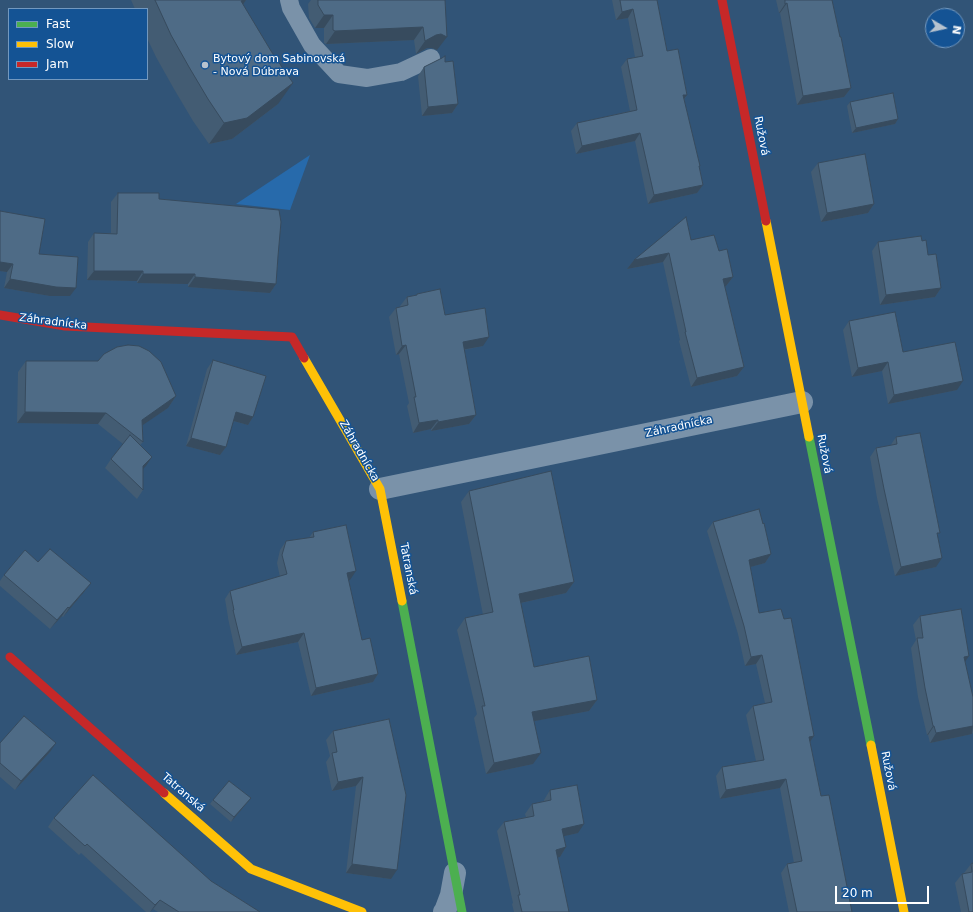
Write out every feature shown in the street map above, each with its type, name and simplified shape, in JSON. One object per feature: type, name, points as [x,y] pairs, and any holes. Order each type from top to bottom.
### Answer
[{"type":"street","name":"Ružová","points":[[722,0],[904,912]]},
{"type":"street","name":"Záhradnícka","points":[[0,315],[65,326],[292,337],[380,489],[802,402]]},
{"type":"street","name":"Tatranská","points":[[380,489],[462,912]]},
{"type":"street","name":"Tatranská","points":[[10,657],[251,869],[362,912]]},
{"type":"street","points":[[444,912],[451,895],[455,873]]},
{"type":"lane","points":[[289,0],[291,8],[312,45],[339,74],[367,78],[401,72],[431,58]]},
{"type":"shaded area","points":[[310,155],[290,210],[236,204]]},
{"type":"building","name":"Bytový dom Sabinovská - Nová Dúbrava","points":[[155,0],[245,0],[241,1],[271,51],[293,83],[247,118],[224,123],[208,99],[171,35]]},
{"type":"building","points":[[318,0],[445,0],[447,37],[441,34],[425,41],[423,27],[335,31],[333,30],[333,15],[324,15],[318,5]]},
{"type":"building","points":[[620,0],[657,0],[667,51],[678,49],[687,95],[683,95],[703,185],[654,195],[640,133],[582,146],[577,123],[637,110],[627,59],[643,56],[633,9],[622,12]]},
{"type":"building","points":[[785,0],[832,0],[851,88],[803,96],[787,3],[785,4]]},
{"type":"building","points":[[445,56],[445,62],[453,61],[458,104],[428,107],[424,67]]},
{"type":"building","points":[[893,93],[898,119],[856,128],[850,102]]},
{"type":"building","points":[[865,154],[874,204],[827,213],[818,163]]},
{"type":"building","points":[[118,193],[159,193],[159,199],[279,210],[281,222],[276,284],[195,277],[195,274],[143,274],[143,271],[94,271],[94,233],[117,234]]},
{"type":"building","points":[[0,211],[45,219],[39,254],[78,257],[76,288],[56,287],[10,279],[13,264],[0,262]]},
{"type":"building","points":[[686,217],[691,240],[714,235],[719,251],[727,249],[733,277],[723,279],[744,367],[697,378],[685,332],[669,253],[634,260]]},
{"type":"building","points":[[921,236],[922,241],[926,240],[928,255],[936,254],[941,288],[886,295],[878,242]]},
{"type":"building","points":[[440,289],[445,315],[485,308],[489,337],[463,342],[476,415],[438,422],[438,420],[419,423],[414,397],[416,397],[406,345],[402,346],[396,308],[408,305],[407,297]]},
{"type":"building","points":[[895,312],[903,352],[955,342],[963,381],[894,395],[888,362],[858,368],[849,321]]},
{"type":"building","points":[[128,345],[139,346],[149,351],[161,362],[176,396],[142,420],[143,442],[106,413],[25,412],[26,361],[98,361],[104,354],[117,347]]},
{"type":"building","points":[[213,360],[266,376],[253,417],[236,412],[226,447],[191,438]]},
{"type":"building","points":[[920,433],[940,533],[937,533],[942,558],[901,567],[876,448],[897,444],[896,437]]},
{"type":"building","points":[[130,435],[152,457],[143,466],[143,490],[111,459]]},
{"type":"building","points":[[551,471],[574,582],[519,594],[534,667],[589,656],[597,700],[532,712],[541,753],[494,763],[482,706],[485,706],[465,618],[493,612],[469,491]]},
{"type":"building","points":[[759,509],[763,524],[764,523],[771,554],[749,560],[759,613],[781,609],[784,619],[791,618],[814,736],[809,737],[821,796],[829,795],[852,912],[797,912],[787,864],[802,861],[786,779],[726,790],[722,767],[764,760],[753,706],[772,702],[762,655],[751,657],[744,626],[713,522]]},
{"type":"building","points":[[346,525],[356,571],[347,573],[362,640],[370,638],[378,674],[316,688],[304,633],[242,647],[230,591],[287,574],[282,555],[286,541],[314,537],[313,532]]},
{"type":"building","points":[[50,549],[91,583],[57,620],[4,575],[25,550],[38,562]]},
{"type":"building","points":[[961,609],[969,656],[964,657],[973,697],[973,726],[936,733],[933,726],[925,688],[917,638],[923,638],[920,616]]},
{"type":"building","points":[[24,716],[56,743],[21,781],[0,763],[0,743]]},
{"type":"building","points":[[389,719],[406,795],[397,870],[352,864],[363,777],[338,782],[332,753],[337,752],[333,731]]},
{"type":"building","points":[[93,775],[211,881],[260,912],[179,912],[160,900],[155,905],[87,844],[85,846],[54,818]]},
{"type":"building","points":[[229,781],[251,798],[234,817],[213,800]]},
{"type":"building","points":[[577,785],[584,824],[562,829],[566,847],[556,850],[569,912],[522,912],[518,895],[520,895],[504,822],[534,816],[532,804],[551,800],[550,790]]},
{"type":"building","points":[[973,863],[973,912],[969,912],[962,874],[972,872],[971,864]]},
{"type":"traffic: fast","points":[[809,437],[871,745]]},
{"type":"traffic: fast","points":[[402,601],[462,912]]},
{"type":"traffic: slow","points":[[766,221],[809,437]]},
{"type":"traffic: slow","points":[[304,358],[380,489],[402,601]]},
{"type":"traffic: slow","points":[[871,745],[904,912]]},
{"type":"traffic: slow","points":[[164,793],[251,869],[362,912]]},
{"type":"traffic: jam","points":[[722,0],[766,221]]},
{"type":"traffic: jam","points":[[0,315],[65,326],[292,337],[304,358]]},
{"type":"traffic: jam","points":[[10,657],[164,793]]},
{"type":"place","name":"Bytový dom Sabinovská - Nová Dúbrava","points":[[205,65]]}]
